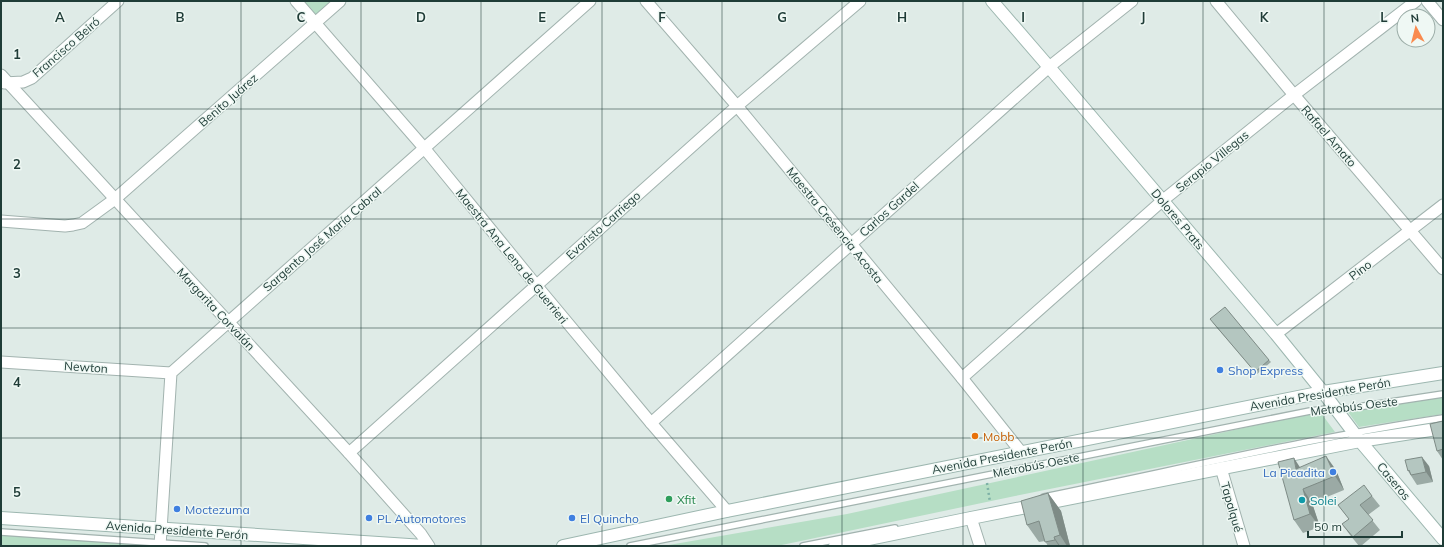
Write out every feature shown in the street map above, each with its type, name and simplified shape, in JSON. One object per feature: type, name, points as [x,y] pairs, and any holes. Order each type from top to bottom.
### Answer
[{"type":"main road","name":"Dolores Prats","points":[[992,1],[1276,334],[1357,437]]},
{"type":"main road","name":"Avenida Presidente Perón","points":[[563,546],[727,511],[1323,392],[1443,373]]},
{"type":"main road","points":[[835,546],[1221,468],[1357,437],[1443,428]]},
{"type":"main road","name":"Caseros","points":[[1357,437],[1443,539]]},
{"type":"main road","name":"Avenida Presidente Perón","points":[[1,518],[161,530],[424,546]]},
{"type":"street","name":"Francisco Beiró","points":[[5,83],[22,82],[32,78],[118,1]]},
{"type":"street","name":"Maestra Ana Lena de Guerrieri","points":[[296,1],[425,149],[651,423],[727,511]]},
{"type":"street","name":"Benito Juárez","points":[[1,221],[65,226],[73,226],[82,223],[116,199],[340,1]]},
{"type":"street","name":"Sargento José María Cabral","points":[[171,373],[590,1]]},
{"type":"street","name":"Maestra Cresencia Acosta","points":[[646,1],[737,106],[962,378],[1021,452]]},
{"type":"street","name":"Evaristo Carriego","points":[[349,453],[737,106],[860,1]]},
{"type":"street","name":"Carlos Gardel","points":[[651,423],[1049,67],[1132,1]]},
{"type":"street","name":"Rafael Amato","points":[[1216,1],[1294,95],[1443,269]]},
{"type":"street","name":"Serapio Villegas","points":[[962,378],[1162,200],[1294,95],[1416,1]]},
{"type":"street","points":[[1427,1],[1443,20]]},
{"type":"street","name":"Margarita Corvalán","points":[[1,75],[5,83],[116,199],[349,453],[421,534],[429,546]]},
{"type":"street","name":"Pino","points":[[1276,334],[1443,205]]},
{"type":"street","name":"Newton","points":[[1,362],[171,373]]},
{"type":"street","points":[[160,545],[171,373]]},
{"type":"street","name":"Tapalqué","points":[[1221,468],[1244,546]]},
{"type":"street","points":[[971,518],[980,546]]},
{"type":"lane","name":"Metrobús Oeste","points":[[630,546],[1310,411],[1351,408],[1443,394]]},
{"type":"lane","name":"Metrobús Oeste","points":[[803,546],[1193,467],[1240,455],[1357,437],[1443,418]]},
{"type":"lane","points":[[1,532],[160,545],[205,546]]},
{"type":"green space","points":[[299,1],[331,1],[314,17]]},
{"type":"green space","points":[[1443,397],[1443,414],[1359,427],[1348,412]]},
{"type":"green space","points":[[1321,413],[1335,432],[1015,496],[777,546],[663,546],[847,514],[1294,417]]},
{"type":"green space","points":[[1,534],[147,544],[148,546],[1,546]]},
{"type":"building","points":[[1225,307],[1269,360],[1255,372],[1210,319]]},
{"type":"building","points":[[1443,421],[1443,449],[1437,451],[1430,424]]},
{"type":"building","points":[[1326,456],[1335,476],[1303,489],[1310,514],[1294,520],[1278,462],[1294,458],[1296,469]]},
{"type":"building","points":[[1422,457],[1426,472],[1411,475],[1409,470],[1408,471],[1405,460]]},
{"type":"building","points":[[1364,485],[1372,496],[1360,505],[1373,520],[1353,537],[1342,524],[1349,519],[1338,505]]},
{"type":"building","points":[[1048,493],[1060,535],[1054,537],[1055,540],[1045,542],[1039,521],[1027,525],[1021,501]]},
{"type":"place","name":"Shop Express","points":[[1220,370]]},
{"type":"place","name":"Mobb","points":[[975,436]]},
{"type":"place","name":"La Picadita","points":[[1333,472]]},
{"type":"place","name":"Xfit","points":[[669,499]]},
{"type":"place","name":"Solei","points":[[1302,500]]},
{"type":"place","name":"Moctezuma","points":[[177,509]]},
{"type":"place","name":"PL Automotores","points":[[369,518]]},
{"type":"place","name":"El Quincho","points":[[572,518]]}]
